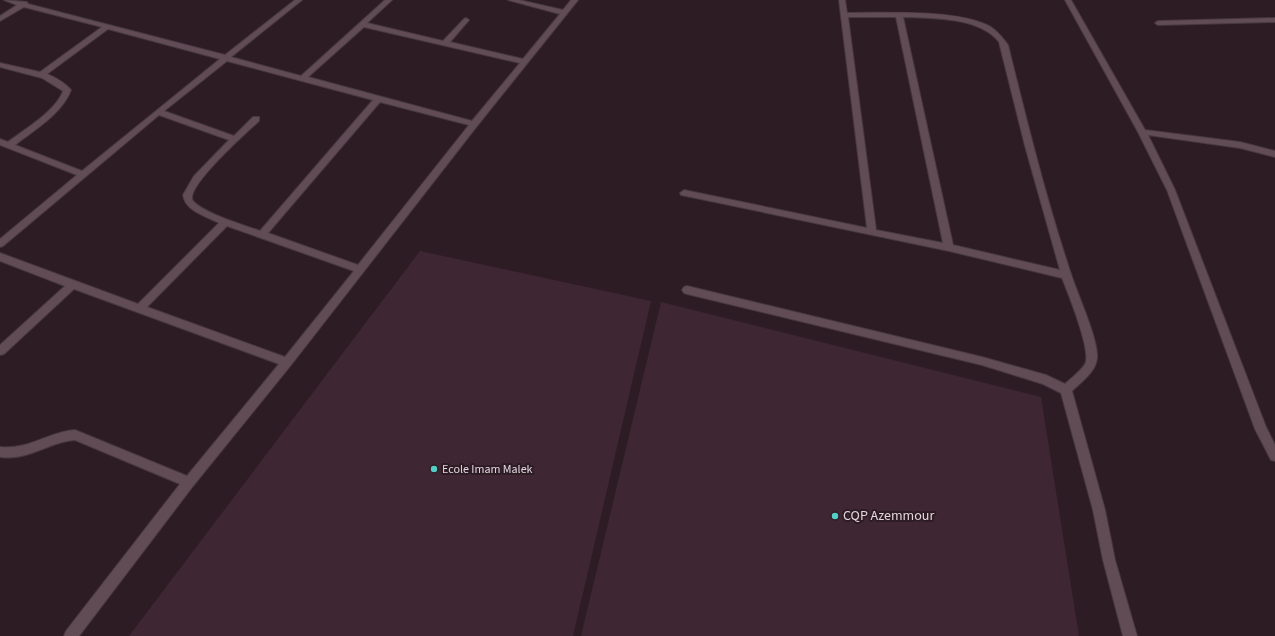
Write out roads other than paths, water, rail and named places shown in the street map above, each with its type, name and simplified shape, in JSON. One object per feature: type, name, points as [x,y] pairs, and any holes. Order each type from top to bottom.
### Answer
[{"type":"street","points":[[7,0],[304,77],[474,124]]},
{"type":"street","points":[[0,19],[30,0]]},
{"type":"street","points":[[0,244],[158,112],[298,0]]},
{"type":"street","points":[[304,77],[389,0]]},
{"type":"street","points":[[512,0],[565,13]]},
{"type":"street","points":[[71,636],[189,482],[287,362],[474,124],[575,0]]},
{"type":"street","points":[[842,0],[872,232]]},
{"type":"street","points":[[1068,0],[1142,132],[1171,190],[1261,429],[1275,456]]},
{"type":"street","points":[[845,15],[899,16],[966,21],[986,28],[999,37],[1004,45],[1010,64],[1029,146],[1066,275],[1090,343],[1092,358],[1088,367],[1066,390]]},
{"type":"street","points":[[899,16],[950,248]]},
{"type":"street","points":[[445,43],[466,20]]},
{"type":"street","points":[[1158,23],[1275,20]]},
{"type":"street","points":[[362,24],[525,62]]},
{"type":"street","points":[[41,75],[108,26]]},
{"type":"street","points":[[0,65],[41,75],[63,85],[67,90],[67,95],[50,113],[9,145]]},
{"type":"street","points":[[262,234],[379,98]]},
{"type":"street","points":[[158,112],[235,139]]},
{"type":"street","points":[[256,119],[192,185],[187,195],[188,201],[196,208],[225,222],[359,269]]},
{"type":"street","points":[[1142,132],[1240,145],[1275,154]]},
{"type":"street","points":[[0,142],[83,174]]},
{"type":"street","points":[[684,193],[950,248],[1066,275]]},
{"type":"street","points":[[140,308],[225,222]]},
{"type":"street","points":[[0,257],[72,285],[140,308],[287,362]]},
{"type":"street","points":[[0,351],[72,285]]},
{"type":"street","points":[[687,290],[982,361],[1046,380],[1066,390],[1099,510],[1109,560],[1130,636]]},
{"type":"street","points":[[0,452],[16,454],[29,451],[46,443],[70,435],[75,435],[189,482]]},
{"type":"place","name":"Ecole Imam Malek","points":[[434,469]]},
{"type":"place","name":"CQP Azemmour","points":[[835,516]]}]
